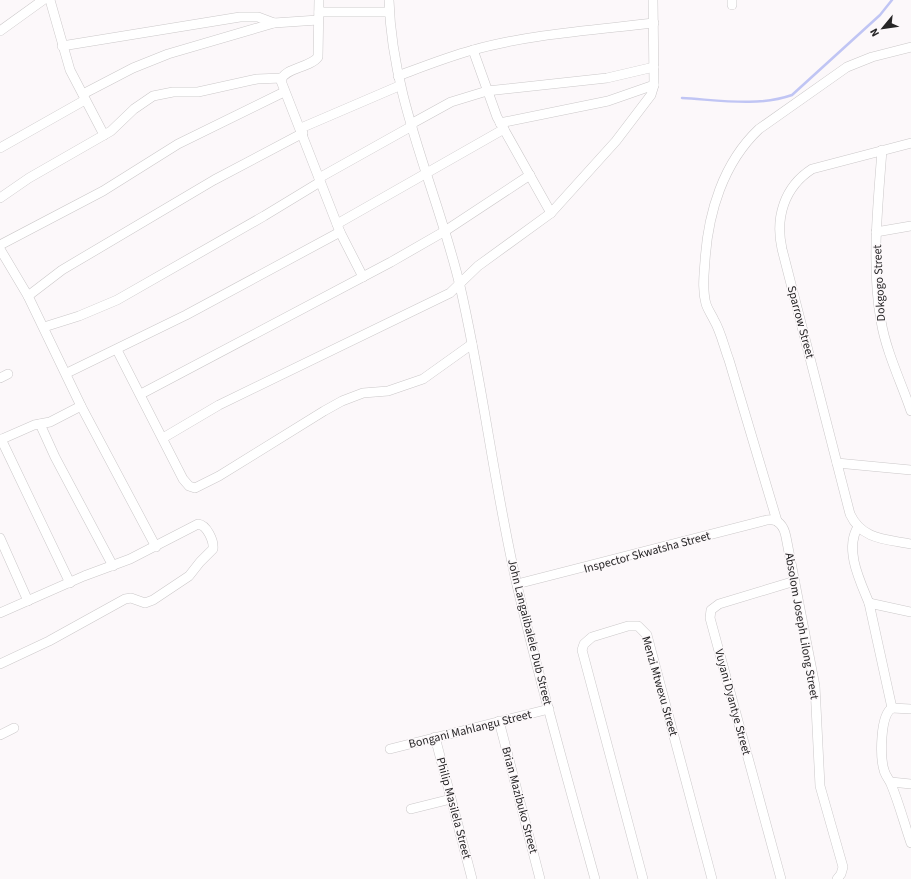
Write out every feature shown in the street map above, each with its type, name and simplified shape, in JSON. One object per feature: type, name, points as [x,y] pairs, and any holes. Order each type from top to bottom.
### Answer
[{"type":"street","points":[[0,31],[43,0]]},
{"type":"street","points":[[50,0],[70,70],[104,135]]},
{"type":"street","points":[[0,198],[41,170],[104,135],[146,100],[162,93],[198,92],[227,84],[257,79],[282,78],[287,73],[313,62],[318,57],[319,0]]},
{"type":"street","name":"John Langalibalele Dub Street","points":[[389,0],[389,12],[400,86],[425,172],[445,231],[460,285],[517,584],[595,879]]},
{"type":"street","points":[[163,438],[219,405],[442,298],[460,285],[478,266],[551,213],[616,141],[651,95],[654,85],[653,0]]},
{"type":"street","points":[[0,148],[133,68],[168,54],[274,23],[318,16],[389,12]]},
{"type":"street","points":[[62,46],[240,17],[258,16],[274,23]]},
{"type":"street","points":[[398,76],[473,50],[522,39],[654,23]]},
{"type":"street","name":"Absolom Joseph Lilong Street","points":[[840,877],[842,864],[820,786],[815,686],[785,531],[777,521],[729,360],[706,304],[703,281],[706,242],[711,213],[716,197],[734,163],[750,138],[759,129],[847,67],[872,57],[911,47]]},
{"type":"street","points":[[473,50],[487,91],[502,126],[551,213]]},
{"type":"street","points":[[44,327],[79,316],[117,300],[264,216],[319,180],[445,104],[487,91],[607,78],[654,67]]},
{"type":"street","points":[[282,78],[284,92],[302,131],[338,228],[363,277]]},
{"type":"street","points":[[67,374],[186,315],[338,228],[425,172],[502,126],[608,101],[654,85]]},
{"type":"street","points":[[28,296],[62,270],[214,180],[302,131],[400,86]]},
{"type":"street","points":[[0,245],[103,191],[178,144],[284,92]]},
{"type":"street","name":"Sparrow Street","points":[[858,528],[850,514],[782,249],[779,235],[780,215],[792,190],[807,173],[819,166],[911,143]]},
{"type":"street","name":"Dokgogo Street","points":[[882,150],[876,232],[878,295],[881,321],[911,411]]},
{"type":"street","points":[[141,394],[363,277],[445,231],[530,175]]},
{"type":"street","points":[[876,232],[911,226]]},
{"type":"street","points":[[0,249],[28,296],[67,374],[81,406],[156,547]]},
{"type":"street","points":[[117,350],[186,484],[192,488],[199,487],[342,401],[363,393],[388,391],[423,379],[472,344]]},
{"type":"street","points":[[70,583],[0,439],[54,420],[81,406]]},
{"type":"street","points":[[40,424],[58,464],[113,566]]},
{"type":"street","points":[[837,463],[911,470]]},
{"type":"street","name":"Inspector Skwatsha Street","points":[[517,584],[766,520],[777,521]]},
{"type":"street","points":[[0,613],[156,547],[200,524],[210,536],[214,547],[189,576],[153,600],[145,602],[131,598],[125,599],[49,641],[0,664]]},
{"type":"street","points":[[892,708],[869,603],[862,588],[853,554],[852,541],[858,528],[869,534],[911,544]]},
{"type":"street","points":[[0,538],[28,601]]},
{"type":"street","name":"Vuyani Dyantye Street","points":[[781,879],[710,618],[711,610],[719,604],[795,581]]},
{"type":"street","points":[[869,603],[911,612]]},
{"type":"street","name":"Menzi Mtwexu Street","points":[[643,879],[582,650],[584,644],[592,637],[632,625],[642,628],[646,635],[712,879]]},
{"type":"street","points":[[911,709],[892,708],[886,714],[883,725],[882,762],[884,770],[891,782],[911,843]]},
{"type":"street","name":"Bongani Mahlangu Street","points":[[390,749],[549,709]]},
{"type":"street","name":"Brian Mazibuko Street","points":[[499,721],[540,879]]},
{"type":"street","points":[[0,735],[14,728]]},
{"type":"street","name":"Philip Masilela Street","points":[[435,737],[472,879]]},
{"type":"street","points":[[891,782],[911,784]]},
{"type":"street","points":[[412,809],[451,799]]},
{"type":"waterway","points":[[682,98],[752,102],[779,99],[792,95],[880,15],[892,0]]}]
